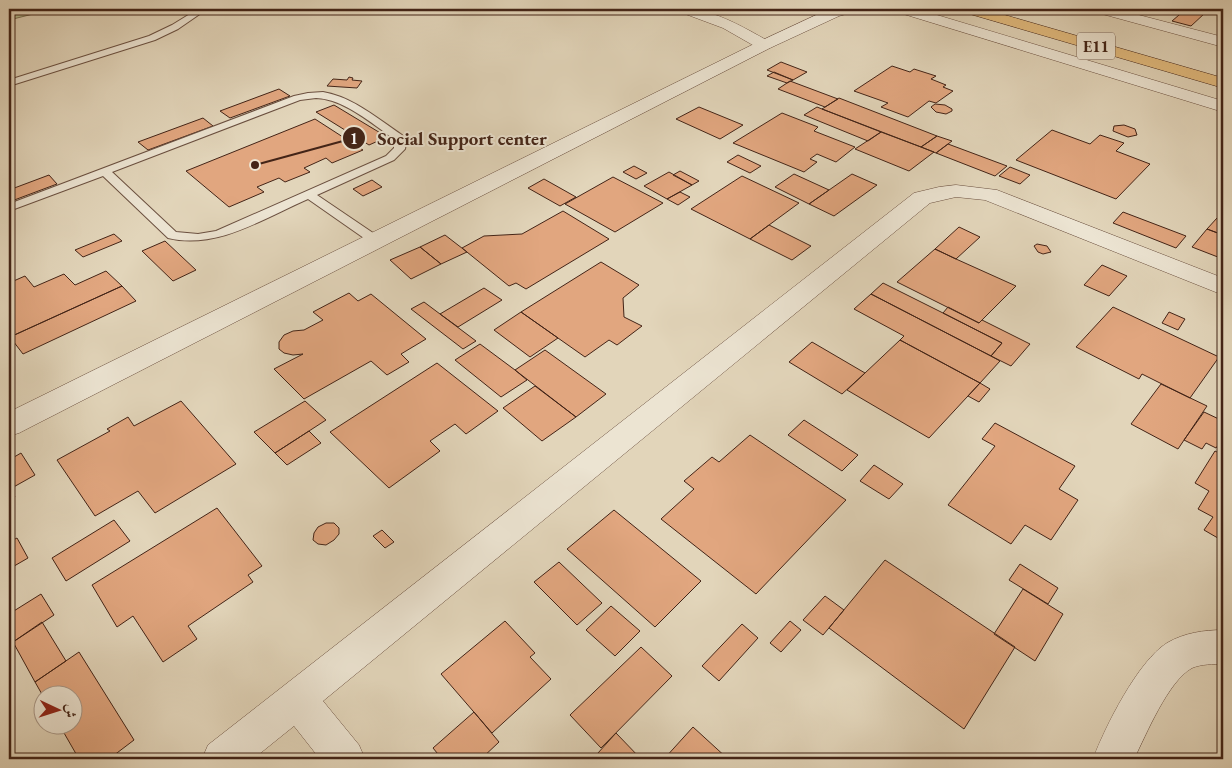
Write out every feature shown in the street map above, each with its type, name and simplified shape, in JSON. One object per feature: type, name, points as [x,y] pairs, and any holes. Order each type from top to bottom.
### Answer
[{"type":"highway","name":"E11","points":[[968,9],[1223,82]]},
{"type":"highway","points":[[970,30],[994,31],[1035,38],[1185,83],[1223,90]]},
{"type":"street","points":[[686,9],[728,25],[764,45]]},
{"type":"street","points":[[902,9],[1223,107]]},
{"type":"street","points":[[1100,9],[1223,42]]},
{"type":"street","points":[[9,425],[764,45],[839,10]]},
{"type":"street","points":[[222,759],[922,198],[952,190],[990,194],[1223,287]]},
{"type":"street","points":[[1113,759],[1158,675],[1179,656],[1210,647],[1223,647]]},
{"type":"street","points":[[298,699],[345,759]]},
{"type":"lane","points":[[9,83],[152,38],[175,27],[203,9]]},
{"type":"lane","points":[[9,208],[104,171],[305,96],[322,95],[336,98],[398,136],[401,140],[400,149],[390,158],[219,234],[188,238],[172,235],[104,171]]},
{"type":"lane","points":[[309,194],[375,240]]},
{"type":"green space","points":[[9,9],[53,9],[9,20]]},
{"type":"building","points":[[1186,9],[1205,13],[1191,26],[1172,21]]},
{"type":"building","points":[[781,62],[807,72],[793,80],[767,70]]},
{"type":"building","points":[[892,66],[910,72],[914,69],[936,76],[931,79],[946,85],[943,87],[953,91],[936,103],[929,101],[908,117],[881,107],[888,103],[854,91]]},
{"type":"building","points":[[774,72],[793,80],[787,83],[767,76]]},
{"type":"building","points":[[349,77],[353,78],[352,80],[362,81],[357,88],[327,86],[333,79],[347,80]]},
{"type":"building","points":[[790,81],[838,99],[825,107],[778,89]]},
{"type":"building","points":[[279,89],[290,96],[230,118],[220,111]]},
{"type":"building","points":[[839,98],[937,136],[921,147],[822,109]]},
{"type":"building","points":[[935,104],[945,105],[952,109],[952,111],[946,114],[936,112],[931,107]]},
{"type":"building","points":[[334,105],[387,137],[369,145],[316,112]]},
{"type":"building","points":[[699,107],[743,125],[720,139],[676,119]]},
{"type":"building","points":[[817,107],[881,132],[868,141],[804,115]]},
{"type":"building","points":[[782,113],[818,127],[814,131],[855,147],[836,162],[817,154],[810,159],[817,162],[804,172],[733,143]]},
{"type":"building","points":[[203,118],[213,126],[148,150],[138,142]]},
{"type":"building","points":[[315,119],[363,150],[332,163],[326,158],[304,168],[310,172],[285,182],[279,178],[257,187],[264,192],[229,207],[186,171]]},
{"type":"building","points":[[1124,125],[1135,129],[1137,135],[1128,137],[1113,131],[1114,126]]},
{"type":"building","points":[[1052,130],[1090,144],[1100,135],[1124,143],[1116,151],[1150,164],[1116,199],[1016,160]]},
{"type":"building","points":[[881,132],[934,152],[909,171],[855,149]]},
{"type":"building","points":[[937,136],[952,141],[936,153],[921,147]]},
{"type":"building","points":[[948,144],[1007,166],[995,176],[936,153]]},
{"type":"building","points":[[738,155],[761,166],[750,173],[727,162]]},
{"type":"building","points":[[634,166],[647,173],[636,179],[623,172]]},
{"type":"building","points":[[1010,167],[1030,175],[1020,184],[999,176]]},
{"type":"building","points":[[680,171],[699,181],[692,185],[673,175]]},
{"type":"building","points":[[669,172],[692,185],[667,199],[644,186]]},
{"type":"building","points":[[794,174],[829,190],[809,204],[775,187]]},
{"type":"building","points":[[852,174],[877,185],[834,216],[809,204]]},
{"type":"building","points":[[49,175],[57,184],[9,202],[9,190]]},
{"type":"building","points":[[742,176],[799,203],[750,239],[691,209]]},
{"type":"building","points":[[613,177],[663,203],[615,232],[565,204]]},
{"type":"building","points":[[544,179],[576,197],[560,206],[528,188]]},
{"type":"building","points":[[372,180],[382,187],[363,196],[353,189]]},
{"type":"building","points":[[680,192],[690,197],[678,205],[667,199]]},
{"type":"building","points":[[563,211],[609,239],[526,289],[516,283],[509,286],[462,248],[484,236],[522,234]]},
{"type":"building","points":[[1123,212],[1186,236],[1176,248],[1113,223]]},
{"type":"building","points":[[1217,218],[1223,220],[1223,235],[1207,229]]},
{"type":"building","points":[[769,225],[811,246],[792,260],[750,239]]},
{"type":"building","points":[[959,227],[980,237],[956,259],[935,249]]},
{"type":"building","points":[[1207,229],[1223,235],[1223,259],[1192,247]]},
{"type":"building","points":[[114,234],[122,241],[83,257],[75,250]]},
{"type":"building","points":[[445,235],[467,252],[441,264],[420,247]]},
{"type":"building","points":[[165,241],[196,270],[173,281],[142,251]]},
{"type":"building","points":[[1037,244],[1047,246],[1051,252],[1043,254],[1038,252],[1034,246]]},
{"type":"building","points":[[420,247],[441,264],[411,279],[390,260]]},
{"type":"building","points":[[935,249],[1016,286],[979,323],[897,282]]},
{"type":"building","points":[[601,262],[639,285],[623,298],[624,317],[642,326],[617,345],[609,340],[585,357],[521,312]]},
{"type":"building","points":[[1102,265],[1127,276],[1109,296],[1084,285]]},
{"type":"building","points":[[106,271],[122,286],[10,337],[9,283],[25,276],[34,287],[64,274],[75,285]]},
{"type":"building","points":[[883,283],[1002,343],[991,356],[871,294]]},
{"type":"building","points":[[122,286],[136,301],[23,354],[10,337]]},
{"type":"building","points":[[484,288],[502,300],[458,327],[440,314]]},
{"type":"building","points":[[349,293],[358,301],[371,294],[426,339],[401,354],[409,362],[387,375],[371,361],[304,399],[274,369],[303,354],[293,355],[284,353],[279,349],[279,342],[284,335],[293,331],[304,330],[323,320],[313,312]]},
{"type":"building","points":[[871,294],[1000,361],[980,383],[900,340],[904,336],[854,309]]},
{"type":"building","points":[[424,302],[476,341],[463,349],[411,309]]},
{"type":"building","points":[[948,307],[979,323],[982,320],[1030,344],[1011,366],[991,356],[1002,343],[943,313]]},
{"type":"building","points":[[1113,307],[1219,357],[1190,398],[1142,374],[1139,379],[1076,347]]},
{"type":"building","points":[[521,312],[558,338],[530,357],[494,330]]},
{"type":"building","points":[[1169,312],[1185,319],[1178,330],[1162,323]]},
{"type":"building","points":[[900,340],[980,383],[929,438],[847,390]]},
{"type":"building","points":[[812,342],[865,373],[842,394],[789,362]]},
{"type":"building","points":[[480,344],[527,380],[501,397],[455,360]]},
{"type":"building","points":[[545,350],[606,394],[576,417],[515,370]]},
{"type":"building","points":[[437,363],[498,411],[466,434],[455,424],[430,441],[440,451],[389,488],[330,432]]},
{"type":"building","points":[[980,383],[990,389],[979,402],[968,396]]},
{"type":"building","points":[[1161,384],[1207,406],[1178,449],[1131,424]]},
{"type":"building","points":[[535,386],[576,417],[542,441],[503,408]]},
{"type":"building","points":[[181,401],[236,464],[155,513],[138,491],[95,516],[57,460],[110,431],[107,429],[128,417],[134,426]]},
{"type":"building","points":[[305,401],[326,420],[275,453],[254,432]]},
{"type":"building","points":[[1204,412],[1223,421],[1223,438],[1216,448],[1206,443],[1202,449],[1184,440]]},
{"type":"building","points":[[804,420],[858,455],[842,471],[788,435]]},
{"type":"building","points":[[995,423],[1075,466],[1059,489],[1078,500],[1051,540],[1025,525],[1011,544],[948,505],[995,446],[982,439]]},
{"type":"building","points":[[309,431],[321,443],[287,465],[275,453]]},
{"type":"building","points":[[750,435],[846,500],[756,594],[661,519],[694,489],[684,481],[712,457],[719,462]]},
{"type":"building","points":[[1215,451],[1223,455],[1223,541],[1204,530],[1213,517],[1198,509],[1209,491],[1195,483]]},
{"type":"building","points":[[21,453],[35,475],[10,489],[15,497],[9,500],[9,460]]},
{"type":"building","points":[[874,465],[903,484],[889,499],[860,481]]},
{"type":"building","points":[[217,508],[262,566],[248,575],[253,582],[188,626],[197,639],[163,662],[133,616],[117,627],[92,585]]},
{"type":"building","points":[[614,510],[701,581],[655,627],[567,549]]},
{"type":"building","points":[[114,520],[130,541],[66,581],[52,558]]},
{"type":"building","points":[[326,523],[334,523],[339,528],[339,534],[326,545],[318,544],[313,540],[314,533],[318,527]]},
{"type":"building","points":[[382,530],[394,542],[385,548],[373,536]]},
{"type":"building","points":[[17,538],[28,558],[9,569],[9,542]]},
{"type":"building","points":[[885,560],[1015,647],[964,729],[829,628]]},
{"type":"building","points":[[559,562],[602,603],[577,625],[534,582]]},
{"type":"building","points":[[1020,564],[1058,588],[1048,604],[1009,580]]},
{"type":"building","points":[[1023,589],[1063,614],[1035,661],[994,634]]},
{"type":"building","points":[[41,594],[54,615],[13,642],[9,635],[9,614]]},
{"type":"building","points":[[825,596],[844,610],[823,635],[803,620]]},
{"type":"building","points":[[611,606],[640,631],[615,656],[586,630]]},
{"type":"building","points":[[505,621],[535,653],[530,657],[551,679],[492,733],[441,674]]},
{"type":"building","points":[[790,621],[801,630],[781,652],[770,643]]},
{"type":"building","points":[[42,622],[66,661],[35,682],[13,642]]},
{"type":"building","points":[[742,624],[758,638],[719,681],[702,666]]},
{"type":"building","points":[[641,647],[672,676],[601,748],[570,715]]},
{"type":"building","points":[[79,652],[134,740],[109,759],[79,759],[66,736],[82,736],[82,686],[37,686],[35,682]]},
{"type":"building","points":[[474,712],[499,742],[481,759],[442,759],[433,748]]},
{"type":"building","points":[[693,727],[728,759],[664,759]]},
{"type":"building","points":[[616,733],[641,759],[604,759],[598,753]]},
{"type":"place","name":"Social Support center","points":[[255,165]]}]
